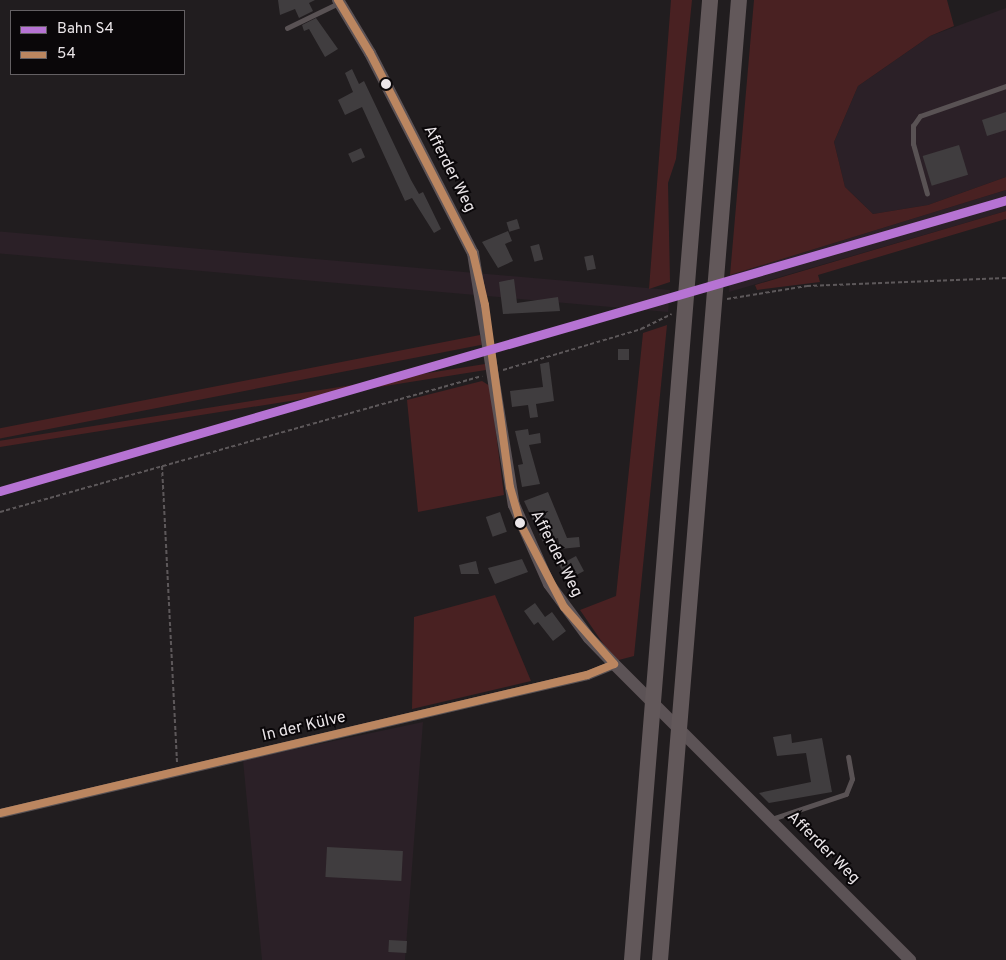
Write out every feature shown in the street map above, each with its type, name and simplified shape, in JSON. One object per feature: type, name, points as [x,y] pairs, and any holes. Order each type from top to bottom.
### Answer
[{"type":"highway","points":[[632,960],[685,278],[710,0]]},
{"type":"highway","points":[[660,960],[714,272],[738,0]]},
{"type":"street","name":"Afferder Weg","points":[[339,1],[473,253],[494,372],[510,486],[520,523],[564,607],[614,664],[910,960]]},
{"type":"street","name":"In der Külve","points":[[0,813],[587,675],[614,664]]},
{"type":"lane","points":[[287,28],[339,1]]},
{"type":"lane","points":[[928,194],[913,144],[913,126],[920,116],[1006,86]]},
{"type":"lane","points":[[771,819],[846,794],[852,779],[848,757]]},
{"type":"path","points":[[851,283],[1006,278]]},
{"type":"path","points":[[0,512],[494,372]]},
{"type":"path","points":[[162,466],[177,772]]},
{"type":"shaded area","points":[[671,0],[692,0],[676,159],[668,183],[670,282],[649,289]]},
{"type":"shaded area","points":[[754,0],[947,0],[954,26],[930,36],[858,86],[834,142],[845,187],[873,214],[928,205],[1006,177],[1006,190],[730,275]]},
{"type":"shaded area","points":[[1006,8],[1006,177],[928,205],[873,214],[845,187],[834,142],[858,86],[930,36]]},
{"type":"shaded area","points":[[1006,190],[1006,211],[729,292],[730,275]]},
{"type":"shaded area","points":[[1006,211],[1006,219],[818,275],[820,282],[757,290],[755,285]]},
{"type":"shaded area","points":[[0,231],[670,290],[668,312],[0,253]]},
{"type":"shaded area","points":[[667,325],[634,656],[615,661],[580,610],[616,596],[643,333]]},
{"type":"shaded area","points":[[480,335],[482,345],[0,438],[0,428]]},
{"type":"shaded area","points":[[485,364],[486,370],[0,447],[0,441]]},
{"type":"shaded area","points":[[482,381],[490,386],[504,495],[418,512],[407,400]]},
{"type":"shaded area","points":[[495,595],[531,681],[412,709],[414,617]]},
{"type":"shaded area","points":[[423,722],[405,960],[262,960],[243,760]]},
{"type":"building","points":[[278,0],[315,0],[309,3],[313,11],[299,18],[295,9],[280,15]]},
{"type":"building","points":[[316,18],[338,49],[325,57],[309,29],[304,31],[302,25]]},
{"type":"building","points":[[352,69],[359,84],[364,81],[419,194],[423,192],[441,229],[434,233],[412,198],[405,201],[362,107],[345,115],[338,100],[353,92],[345,73]]},
{"type":"building","points":[[1006,112],[1006,130],[987,136],[982,120]]},
{"type":"building","points":[[959,145],[968,175],[932,186],[923,156]]},
{"type":"building","points":[[361,148],[365,157],[352,163],[348,154]]},
{"type":"building","points":[[517,219],[520,229],[509,232],[506,222]]},
{"type":"building","points":[[508,231],[512,241],[505,244],[513,261],[498,268],[482,242]]},
{"type":"building","points":[[539,244],[543,259],[534,262],[530,246]]},
{"type":"building","points":[[593,255],[596,269],[587,271],[584,257]]},
{"type":"building","points":[[514,279],[517,303],[558,297],[560,311],[503,314],[499,282]]},
{"type":"building","points":[[618,349],[629,349],[629,360],[618,360]]},
{"type":"building","points":[[549,362],[554,401],[536,404],[538,417],[530,418],[528,405],[512,407],[510,391],[543,387],[540,364]]},
{"type":"building","points":[[528,429],[529,435],[540,433],[541,443],[529,445],[540,484],[522,487],[518,465],[523,464],[515,431]]},
{"type":"building","points":[[548,492],[567,538],[579,537],[580,547],[560,549],[558,538],[543,542],[524,501]]},
{"type":"building","points":[[500,512],[507,532],[493,537],[486,517]]},
{"type":"building","points":[[576,556],[584,571],[567,580],[559,565]]},
{"type":"building","points":[[522,559],[528,572],[495,584],[488,568]]},
{"type":"building","points":[[476,561],[479,574],[461,574],[459,565]]},
{"type":"building","points":[[535,603],[545,617],[552,612],[566,631],[553,641],[538,622],[534,625],[524,611]]},
{"type":"building","points":[[791,734],[792,743],[822,738],[832,792],[769,803],[759,793],[811,782],[806,753],[777,756],[773,737]]},
{"type":"building","points":[[327,847],[403,851],[401,881],[325,877]]},
{"type":"building","points":[[389,940],[407,941],[406,953],[388,952]]},
{"type":"rail line","name":"S4","points":[[0,491],[1006,200]]},
{"type":"transit line","name":"54","points":[[338,0],[370,53],[473,253],[485,305],[510,487],[520,523],[564,607],[614,664]]},
{"type":"transit line","name":"54","points":[[0,813],[587,675],[614,664]]}]
